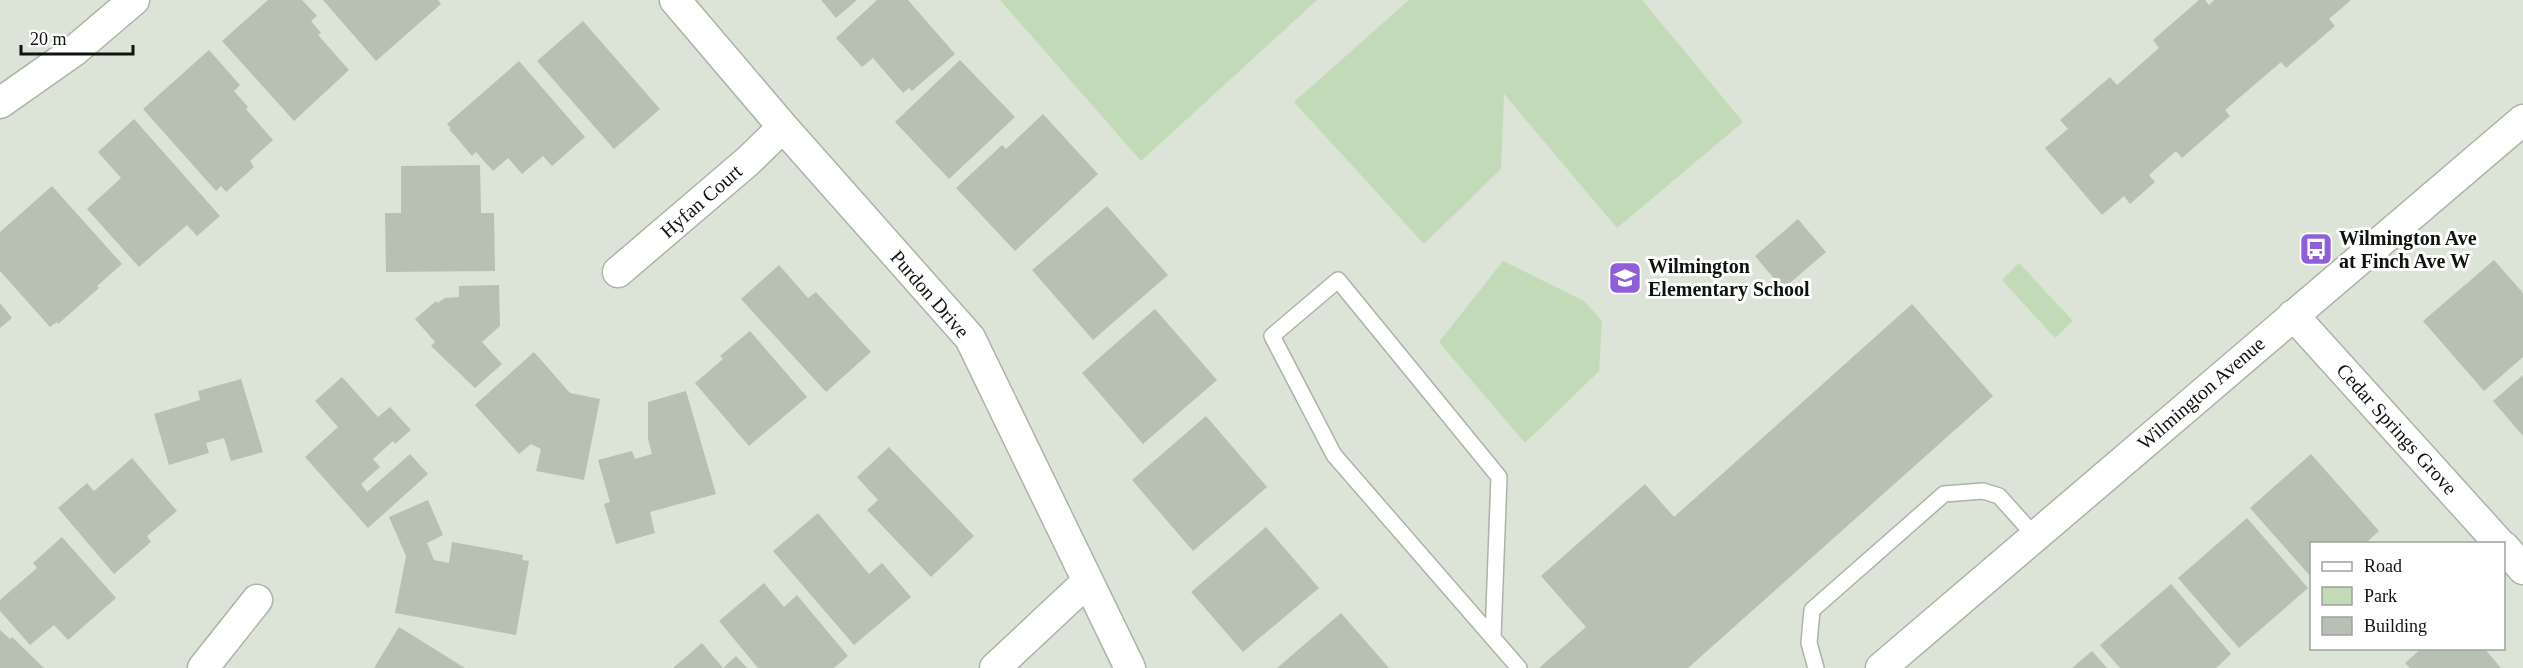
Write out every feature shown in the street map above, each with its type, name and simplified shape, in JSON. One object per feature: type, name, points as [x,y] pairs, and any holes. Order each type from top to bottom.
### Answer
[{"type":"street","points":[[0,103],[74,51],[134,0]]},
{"type":"street","name":"Purdon Drive","points":[[675,0],[783,127],[970,338],[1130,668]]},
{"type":"street","name":"Wilmington Avenue","points":[[1881,668],[2523,120]]},
{"type":"street","name":"Hyfan Court","points":[[618,272],[748,161],[783,127]]},
{"type":"street","name":"Cedar Springs Grove","points":[[2293,315],[2499,542]]},
{"type":"street","points":[[2505,548],[2523,569]]},
{"type":"street","points":[[995,668],[1088,581]]},
{"type":"street","points":[[203,668],[257,600]]},
{"type":"lane","points":[[1494,637],[1499,477],[1338,280],[1272,336],[1334,455],[1519,668]]},
{"type":"lane","points":[[1816,668],[1809,643],[1812,610],[1944,494],[1983,491],[1999,496],[2035,536]]},
{"type":"green space","points":[[1000,0],[1317,0],[1141,161]]},
{"type":"green space","points":[[1409,0],[1642,0],[1743,122],[1617,228],[1504,94],[1501,169],[1424,244],[1294,102]]},
{"type":"green space","points":[[1503,261],[1584,301],[1602,321],[1599,371],[1525,443],[1439,342]]},
{"type":"green space","points":[[2019,263],[2073,321],[2055,338],[2002,280]]},
{"type":"building","points":[[268,0],[302,0],[317,16],[311,21],[321,33],[318,35],[349,70],[294,121],[222,41]]},
{"type":"building","points":[[323,0],[438,0],[441,4],[376,61]]},
{"type":"building","points":[[821,0],[857,0],[836,18]]},
{"type":"building","points":[[877,0],[908,0],[955,54],[912,91],[909,88],[903,93],[873,58],[862,67],[836,38]]},
{"type":"building","points":[[2199,0],[2205,0],[2209,5],[2214,0],[2351,0],[2329,19],[2335,26],[2286,68],[2281,62],[2225,110],[2230,116],[2182,158],[2176,151],[2149,175],[2155,182],[2130,204],[2124,196],[2102,215],[2045,148],[2068,129],[2060,120],[2110,77],[2117,85],[2159,48],[2153,40]]},
{"type":"building","points":[[583,21],[660,109],[614,149],[537,61]]},
{"type":"building","points":[[209,50],[240,85],[234,91],[248,107],[246,109],[273,140],[250,161],[254,167],[226,192],[221,186],[216,191],[143,109]]},
{"type":"building","points":[[960,60],[1015,117],[949,179],[895,122]]},
{"type":"building","points":[[519,61],[585,137],[552,166],[543,156],[522,174],[508,158],[493,171],[476,152],[472,156],[447,124]]},
{"type":"building","points":[[1043,114],[1098,174],[1015,251],[956,188],[1002,145],[1006,149]]},
{"type":"building","points":[[134,119],[220,216],[197,236],[187,225],[139,267],[87,209],[121,178],[98,152]]},
{"type":"building","points":[[480,165],[481,213],[494,213],[495,271],[386,272],[385,213],[401,213],[401,166]]},
{"type":"building","points":[[52,186],[122,264],[58,324],[57,322],[50,327],[0,271],[0,232]]},
{"type":"building","points":[[1107,206],[1168,275],[1093,340],[1032,270]]},
{"type":"building","points":[[1798,219],[1826,252],[1783,289],[1755,256]]},
{"type":"building","points":[[2494,260],[2523,293],[2523,357],[2484,391],[2423,321]]},
{"type":"building","points":[[779,265],[808,298],[816,292],[871,352],[826,392],[741,299]]},
{"type":"building","points":[[499,285],[500,326],[482,342],[502,364],[475,388],[431,346],[435,342],[415,319],[436,301],[438,303],[445,298],[459,297],[459,286]]},
{"type":"building","points":[[0,303],[12,318],[0,328]]},
{"type":"building","points":[[1912,304],[1993,396],[1688,668],[1539,668],[1586,627],[1541,576],[1645,484],[1674,517]]},
{"type":"building","points":[[1155,309],[1217,380],[1143,444],[1082,373]]},
{"type":"building","points":[[750,331],[807,397],[749,446],[695,383],[723,359],[720,356]]},
{"type":"building","points":[[534,352],[570,393],[600,399],[584,480],[536,471],[541,449],[531,444],[519,454],[475,405]]},
{"type":"building","points":[[2523,375],[2523,436],[2493,401]]},
{"type":"building","points":[[342,377],[378,417],[390,407],[411,430],[395,444],[393,441],[373,459],[380,467],[361,484],[367,492],[410,454],[428,474],[368,528],[305,457],[338,427],[315,401]]},
{"type":"building","points":[[241,379],[263,452],[231,461],[224,438],[206,443],[209,453],[169,465],[154,414],[200,400],[198,391]]},
{"type":"building","points":[[686,391],[716,494],[650,512],[655,533],[616,544],[604,504],[610,502],[598,460],[632,451],[635,459],[652,454],[648,439],[648,402]]},
{"type":"building","points":[[1206,416],[1267,487],[1193,551],[1132,480]]},
{"type":"building","points":[[889,447],[974,536],[931,577],[867,510],[878,500],[857,477]]},
{"type":"building","points":[[2311,454],[2379,531],[2367,542],[2310,542],[2310,576],[2250,508]]},
{"type":"building","points":[[132,458],[177,511],[147,536],[151,542],[114,574],[58,508],[87,483],[94,491]]},
{"type":"building","points":[[428,500],[443,535],[427,543],[434,560],[449,563],[452,542],[523,555],[522,560],[529,561],[516,635],[395,613],[406,556],[389,517]]},
{"type":"building","points":[[818,513],[869,574],[882,563],[911,597],[854,645],[773,551]]},
{"type":"building","points":[[2247,518],[2308,588],[2239,648],[2178,578]]},
{"type":"building","points":[[1266,527],[1319,588],[1243,652],[1191,592]]},
{"type":"building","points":[[62,537],[116,598],[68,640],[54,625],[30,645],[0,611],[0,600],[37,568],[33,563]]},
{"type":"building","points":[[764,583],[784,607],[797,595],[848,656],[834,668],[758,668],[719,621]]},
{"type":"building","points":[[2171,584],[2231,654],[2216,668],[2120,668],[2100,645]]},
{"type":"building","points":[[1341,613],[1389,668],[1277,668]]},
{"type":"building","points":[[399,627],[465,668],[374,668]]},
{"type":"building","points":[[0,630],[10,639],[12,637],[44,668],[0,668]]},
{"type":"building","points":[[702,643],[723,668],[673,668]]},
{"type":"building","points":[[2420,650],[2486,650],[2501,668],[2410,668],[2405,663]]},
{"type":"building","points":[[2092,651],[2107,668],[2072,668]]},
{"type":"building","points":[[736,656],[747,668],[723,668]]},
{"type":"place","name":"Wilmington Ave at Finch Ave W","points":[[2316,249]]},
{"type":"place","name":"Wilmington Elementary School","points":[[1625,278]]}]
